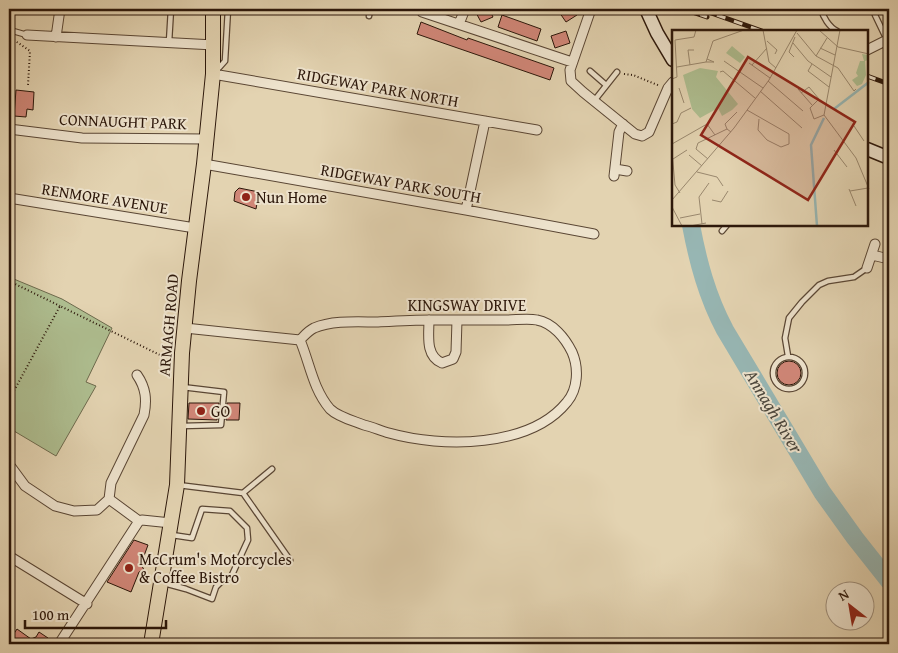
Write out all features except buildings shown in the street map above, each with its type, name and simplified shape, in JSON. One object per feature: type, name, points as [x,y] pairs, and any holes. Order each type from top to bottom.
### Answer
[{"type":"main road","name":"ARMAGH ROAD","points":[[151,644],[177,485],[182,353],[213,74],[213,9]]},
{"type":"main road","points":[[646,9],[672,58]]},
{"type":"main road","points":[[868,149],[889,158]]},
{"type":"street","points":[[56,36],[60,9]]},
{"type":"street","points":[[460,24],[465,9]]},
{"type":"street","points":[[590,9],[572,62],[570,70],[571,81],[623,124],[636,134],[642,136],[649,132],[670,85]]},
{"type":"street","points":[[422,12],[572,62]]},
{"type":"street","points":[[27,35],[214,45]]},
{"type":"street","points":[[868,49],[888,40]]},
{"type":"street","name":"RIDGEWAY PARK NORTH","points":[[213,74],[537,130]]},
{"type":"street","points":[[466,210],[485,121]]},
{"type":"street","points":[[623,124],[619,132],[615,172],[628,171]]},
{"type":"street","name":"CONNAUGHT PARK","points":[[9,128],[82,138],[206,139]]},
{"type":"street","name":"RIDGEWAY PARK SOUTH","points":[[204,164],[594,234]]},
{"type":"street","name":"RENMORE AVENUE","points":[[9,198],[195,228]]},
{"type":"street","points":[[867,268],[875,244]]},
{"type":"street","points":[[872,255],[889,260]]},
{"type":"street","points":[[429,320],[432,357],[442,363],[452,359],[456,352],[456,320]]},
{"type":"street","name":"KINGSWAY DRIVE","points":[[456,320],[537,320],[555,329],[567,342],[574,358],[576,384],[570,398],[559,412],[534,429],[512,436],[470,441],[450,441],[421,440],[390,434],[332,411],[319,396],[300,340],[306,333],[316,328],[343,323],[456,320]]},
{"type":"street","points":[[185,328],[300,340]]},
{"type":"street","points":[[11,467],[25,486],[55,506],[74,511],[97,510],[109,499],[111,483],[144,415],[146,403],[144,385],[137,375]]},
{"type":"street","points":[[109,499],[139,521],[142,520],[171,529]]},
{"type":"street","points":[[59,644],[87,604],[139,521]]},
{"type":"street","points":[[9,556],[87,604]]},
{"type":"lane","points":[[169,42],[171,9]]},
{"type":"lane","points":[[213,74],[225,61],[228,9]]},
{"type":"lane","points":[[369,16],[370,9]]},
{"type":"lane","points":[[821,9],[822,15],[835,30]]},
{"type":"lane","points":[[878,9],[876,15],[888,40]]},
{"type":"lane","points":[[9,26],[13,31],[27,35]]},
{"type":"lane","points":[[590,71],[606,85]]},
{"type":"lane","points":[[594,101],[617,72]]},
{"type":"lane","points":[[722,232],[726,226]]},
{"type":"lane","points":[[788,356],[785,338],[789,318],[806,297],[819,285],[854,277],[867,268]]},
{"type":"lane","points":[[788,356],[799,359],[805,368],[805,379],[798,387],[792,389],[782,388],[774,380],[773,375],[773,370],[778,360],[788,356]]},
{"type":"lane","points":[[180,426],[221,425],[224,392],[181,387]]},
{"type":"lane","points":[[243,494],[272,469]]},
{"type":"lane","points":[[177,485],[243,494],[290,560]]},
{"type":"lane","points":[[162,582],[212,599],[216,588],[221,582],[231,577],[248,540],[247,528],[230,511],[202,509],[192,538],[171,529]]},
{"type":"path","points":[[9,37],[30,51],[28,85]]},
{"type":"path","points":[[617,72],[670,85]]},
{"type":"path","points":[[9,281],[162,356],[182,353]]},
{"type":"path","points":[[9,400],[60,306]]},
{"type":"green space","points":[[9,277],[62,299],[112,328],[86,382],[96,386],[56,456],[9,428]]},
{"type":"waterway","name":"Annagh River","points":[[691,226],[704,279],[725,330],[822,492],[889,581]]},
{"type":"railway","points":[[683,9],[707,17]]},
{"type":"railway","points":[[700,9],[759,30]]},
{"type":"railway","points":[[868,76],[889,84]]},
{"type":"place","name":"Nun Home","points":[[246,197]]},
{"type":"place","name":"GO","points":[[201,411]]},
{"type":"place","name":"McCrum's Motorcycles & Coffee Bistro","points":[[129,568]]}]
